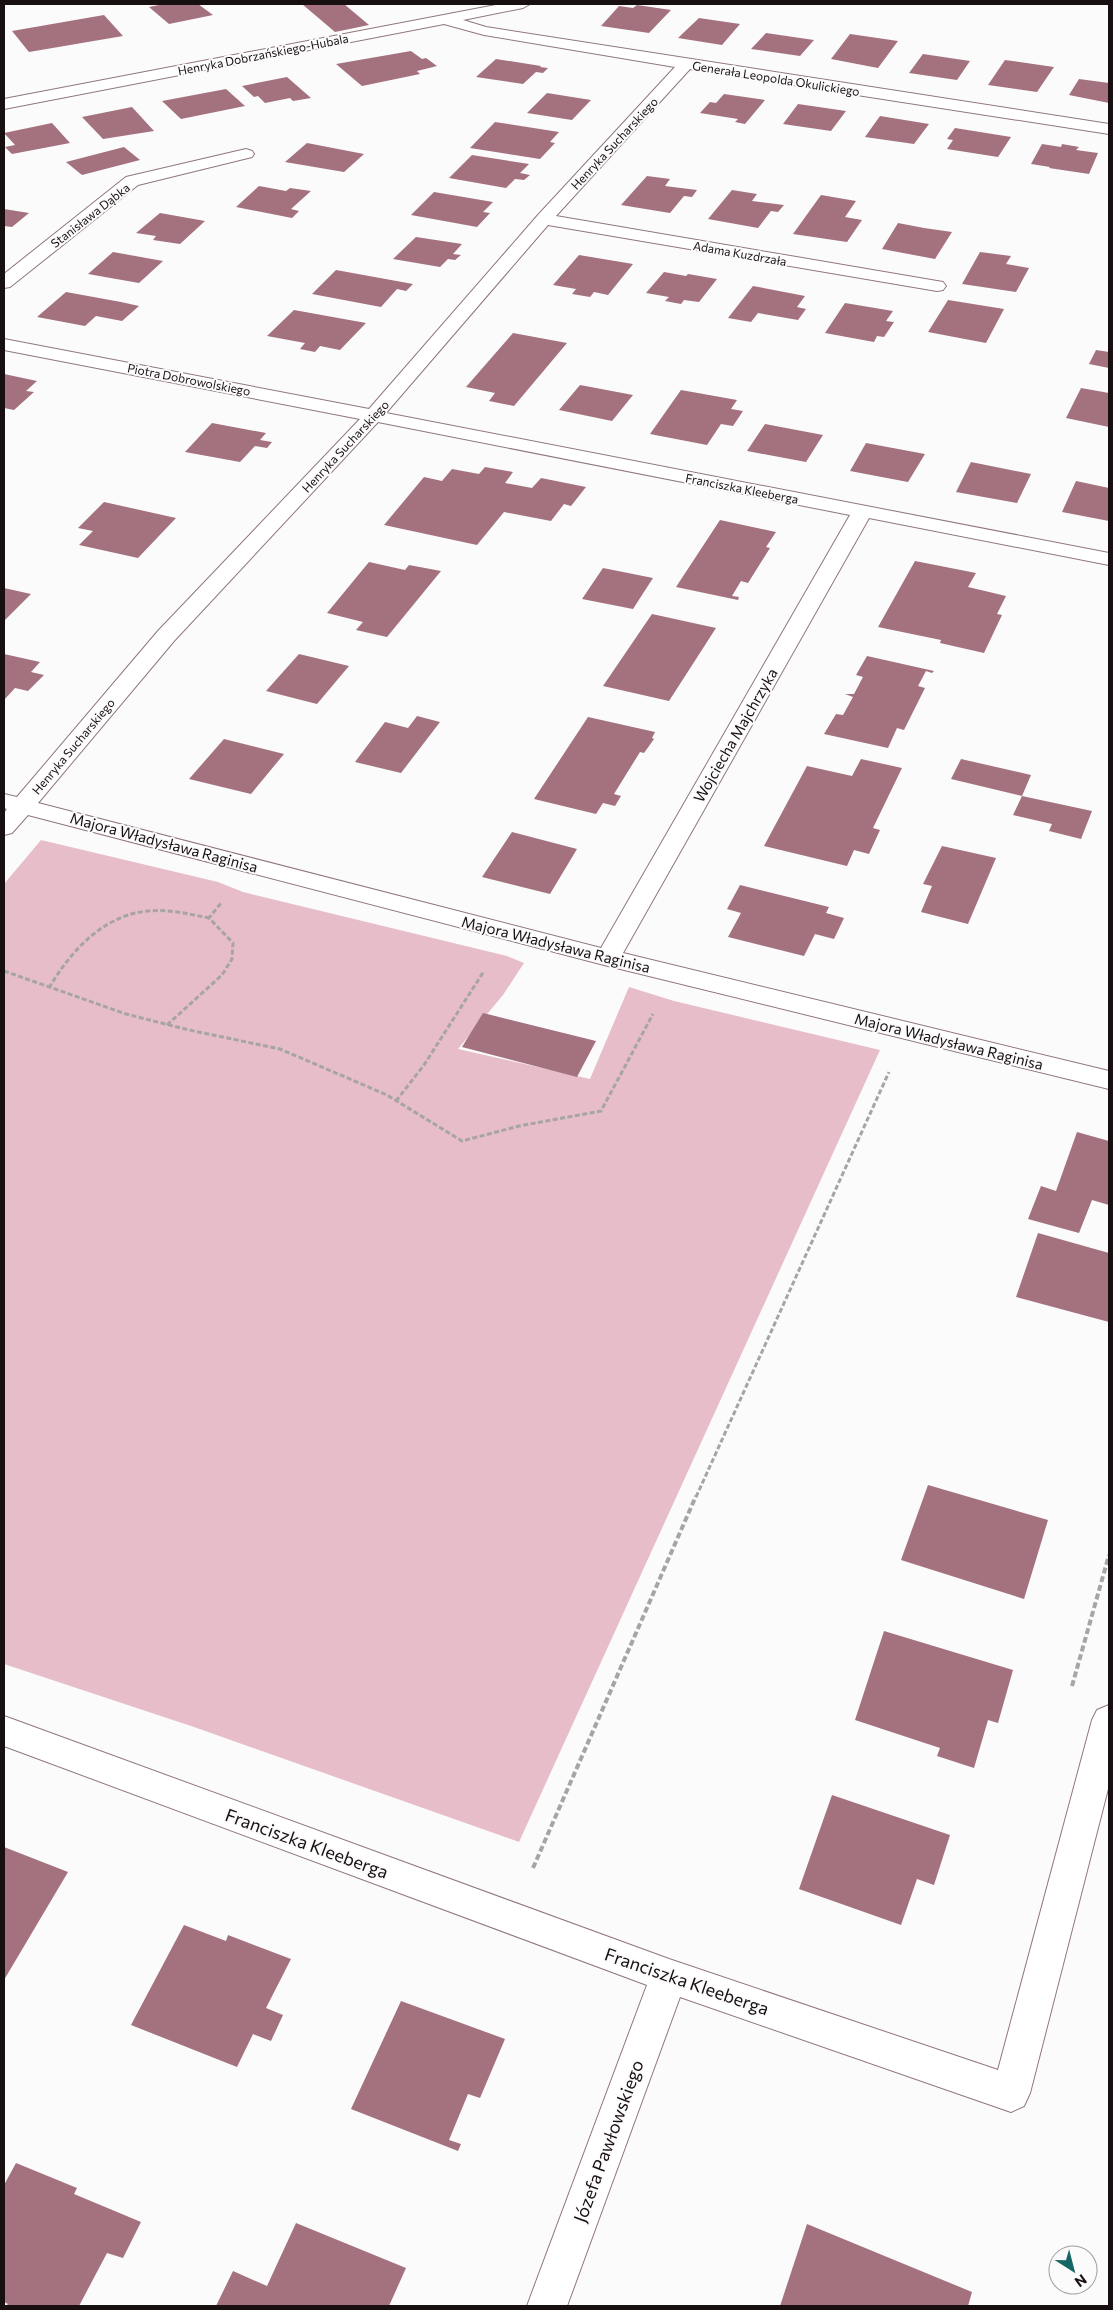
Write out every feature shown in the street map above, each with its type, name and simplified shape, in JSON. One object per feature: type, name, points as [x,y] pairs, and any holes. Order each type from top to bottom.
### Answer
[{"type":"street","name":"Henryka Dobrzańskiego-Hubala","points":[[4,104],[444,19],[475,8],[523,4]]},
{"type":"street","name":"Generała Leopolda Okulickiego","points":[[444,19],[484,31],[1109,129]]},
{"type":"street","name":"Henryka Sucharskiego","points":[[4,828],[14,803],[166,636],[374,415],[544,219],[686,64]]},
{"type":"street","name":"Stanisława Dąbka","points":[[4,283],[132,181],[246,154]]},
{"type":"street","name":"Adama Kuzdrzała","points":[[544,219],[937,286]]},
{"type":"street","name":"Piotra Dobrowolskiego","points":[[4,344],[374,415]]},
{"type":"street","name":"Franciszka Kleeberga","points":[[374,415],[1109,559]]},
{"type":"street","name":"Wojciecha Majchrzyka","points":[[608,958],[862,512]]},
{"type":"street","name":"Majora Władysława Raginisa","points":[[14,803],[608,958],[1109,1080]]},
{"type":"street","name":"Franciszka Kleeberga","points":[[4,1731],[669,1976],[1011,2093],[1109,1720]]},
{"type":"street","name":"Józefa Pawłowskiego","points":[[547,2306],[669,1976]]},
{"type":"path","points":[[209,918],[226,896]]},
{"type":"path","points":[[49,988],[60,968],[88,940],[108,924],[140,912],[175,912],[209,918],[234,943],[234,958],[224,975],[204,990],[167,1025]]},
{"type":"path","points":[[396,1101],[424,1065],[485,969]]},
{"type":"path","points":[[4,971],[126,1014],[167,1025],[280,1049],[396,1101],[462,1141],[519,1126],[601,1111],[654,1012]]},
{"type":"path","points":[[533,1868],[834,1190],[892,1065]]},
{"type":"shaded area","points":[[41,840],[218,882],[243,892],[507,956],[524,963],[503,995],[458,1049],[590,1079],[629,987],[674,1001],[880,1050],[519,1842],[194,1727],[4,1664],[4,884]]},
{"type":"building","points":[[164,4],[198,4],[213,15],[169,24],[149,7]]},
{"type":"building","points":[[302,4],[344,4],[369,25],[335,32]]},
{"type":"building","points":[[637,5],[671,10],[649,33],[601,26],[619,6],[633,8]]},
{"type":"building","points":[[104,15],[123,36],[29,52],[12,31]]},
{"type":"building","points":[[699,18],[740,24],[722,45],[678,38]]},
{"type":"building","points":[[766,33],[814,40],[800,56],[751,49]]},
{"type":"building","points":[[850,34],[898,41],[878,68],[831,59]]},
{"type":"building","points":[[411,51],[437,66],[417,71],[420,74],[362,86],[336,64]]},
{"type":"building","points":[[923,54],[970,61],[957,80],[909,73]]},
{"type":"building","points":[[496,59],[548,68],[543,73],[536,72],[523,84],[476,77]]},
{"type":"building","points":[[1005,60],[1054,67],[1037,92],[988,85]]},
{"type":"building","points":[[287,77],[311,98],[293,101],[290,98],[265,103],[258,96],[254,97],[242,86]]},
{"type":"building","points":[[1079,79],[1109,83],[1109,103],[1069,95]]},
{"type":"building","points":[[226,89],[245,106],[181,119],[162,101]]},
{"type":"building","points":[[547,93],[591,100],[572,120],[527,113]]},
{"type":"building","points":[[724,94],[765,100],[745,124],[735,122],[738,119],[700,113],[710,102],[716,103]]},
{"type":"building","points":[[798,104],[846,111],[831,131],[783,124]]},
{"type":"building","points":[[132,107],[154,131],[103,139],[82,117]]},
{"type":"building","points":[[880,116],[929,124],[914,144],[865,137]]},
{"type":"building","points":[[495,122],[559,132],[550,142],[555,143],[540,159],[470,148]]},
{"type":"building","points":[[52,123],[70,143],[12,154],[5,147],[15,145],[4,133]]},
{"type":"building","points":[[955,128],[1011,137],[998,157],[947,149],[953,140],[947,139]]},
{"type":"building","points":[[307,143],[364,154],[344,172],[285,162]]},
{"type":"building","points":[[1042,144],[1061,147],[1062,144],[1079,147],[1076,150],[1098,153],[1089,174],[1031,164]]},
{"type":"building","points":[[124,147],[140,160],[82,175],[66,162]]},
{"type":"building","points":[[472,155],[529,164],[520,173],[530,175],[524,180],[515,179],[506,188],[449,178]]},
{"type":"building","points":[[647,176],[670,179],[665,186],[697,190],[692,197],[684,196],[670,213],[621,205]]},
{"type":"building","points":[[259,186],[286,191],[290,188],[311,191],[291,209],[299,211],[292,218],[236,207]]},
{"type":"building","points":[[732,190],[757,194],[752,201],[784,205],[778,212],[771,211],[758,228],[708,219]]},
{"type":"building","points":[[434,192],[493,202],[483,212],[490,213],[477,227],[411,215]]},
{"type":"building","points":[[821,195],[856,201],[845,217],[862,220],[847,242],[793,234]]},
{"type":"building","points":[[4,209],[29,213],[12,227],[4,226]]},
{"type":"building","points":[[160,213],[205,221],[180,244],[153,240],[156,236],[136,233]]},
{"type":"building","points":[[898,223],[952,232],[935,259],[882,249]]},
{"type":"building","points":[[416,237],[462,244],[453,254],[461,255],[455,260],[448,259],[440,267],[393,259]]},
{"type":"building","points":[[113,252],[163,261],[139,283],[88,274]]},
{"type":"building","points":[[980,252],[1011,256],[1006,264],[1029,268],[1016,292],[962,284]]},
{"type":"building","points":[[579,255],[633,264],[608,295],[594,292],[590,297],[572,294],[576,289],[553,285]]},
{"type":"building","points":[[336,270],[413,284],[406,291],[397,289],[381,307],[312,294]]},
{"type":"building","points":[[664,272],[717,279],[699,302],[684,300],[681,304],[665,301],[669,297],[646,293]]},
{"type":"building","points":[[753,286],[805,296],[797,307],[806,309],[798,320],[758,313],[751,322],[728,318]]},
{"type":"building","points":[[66,292],[139,306],[122,321],[96,316],[85,326],[37,317]]},
{"type":"building","points":[[948,300],[1004,309],[986,343],[928,332]]},
{"type":"building","points":[[845,303],[893,311],[886,321],[894,322],[884,337],[877,336],[874,342],[825,333]]},
{"type":"building","points":[[294,310],[366,323],[340,350],[320,346],[315,352],[300,349],[305,343],[267,336]]},
{"type":"building","points":[[513,333],[567,343],[514,406],[489,401],[495,393],[466,387]]},
{"type":"building","points":[[1096,350],[1109,352],[1109,368],[1089,364]]},
{"type":"building","points":[[4,374],[37,381],[26,391],[34,392],[14,410],[4,408]]},
{"type":"building","points":[[580,385],[633,395],[612,421],[559,410]]},
{"type":"building","points":[[1081,388],[1109,393],[1109,427],[1066,418]]},
{"type":"building","points":[[681,390],[737,400],[731,409],[743,411],[733,426],[721,424],[707,445],[650,434]]},
{"type":"building","points":[[212,423],[266,433],[260,440],[272,442],[267,448],[255,446],[240,462],[185,452]]},
{"type":"building","points":[[765,424],[823,435],[806,462],[747,451]]},
{"type":"building","points":[[866,443],[925,454],[908,482],[850,471]]},
{"type":"building","points":[[971,462],[1031,474],[1017,503],[956,492]]},
{"type":"building","points":[[485,467],[513,472],[505,483],[532,488],[541,478],[586,487],[571,506],[564,504],[551,521],[504,512],[477,545],[384,525],[424,477],[442,481],[452,469],[479,474]]},
{"type":"building","points":[[1076,481],[1109,488],[1109,521],[1062,512]]},
{"type":"building","points":[[104,502],[176,518],[138,558],[79,545],[93,531],[78,528]]},
{"type":"building","points":[[720,520],[776,532],[766,547],[770,548],[748,583],[741,581],[732,596],[739,597],[738,600],[676,587]]},
{"type":"building","points":[[915,561],[976,573],[968,587],[1006,596],[997,614],[1002,615],[984,653],[940,643],[941,640],[878,627]]},
{"type":"building","points":[[369,562],[405,570],[409,565],[441,571],[387,637],[356,630],[363,622],[327,613]]},
{"type":"building","points":[[603,568],[653,578],[633,609],[582,599]]},
{"type":"building","points":[[4,588],[31,594],[4,621]]},
{"type":"building","points":[[652,614],[716,628],[669,701],[603,686]]},
{"type":"building","points":[[4,654],[40,662],[31,672],[44,675],[28,691],[15,688],[4,700]]},
{"type":"building","points":[[299,654],[349,666],[317,704],[266,691]]},
{"type":"building","points":[[867,656],[934,671],[932,673],[926,671],[918,686],[925,688],[904,730],[897,728],[888,748],[824,734],[836,714],[843,715],[853,697],[845,694],[854,694],[863,677],[856,675]]},
{"type":"building","points":[[417,716],[440,722],[401,773],[355,762],[385,722],[408,728]]},
{"type":"building","points":[[588,717],[655,732],[652,738],[654,739],[644,753],[640,752],[614,794],[621,796],[615,806],[603,803],[596,814],[534,799]]},
{"type":"building","points":[[224,739],[284,754],[251,794],[189,779]]},
{"type":"building","points":[[861,759],[902,768],[873,828],[880,830],[869,854],[854,850],[847,866],[764,846],[807,766],[852,776]]},
{"type":"building","points":[[961,759],[1031,775],[1022,796],[951,779]]},
{"type":"building","points":[[1022,796],[1092,811],[1081,839],[1049,831],[1052,824],[1013,815]]},
{"type":"building","points":[[512,832],[577,849],[550,894],[482,877]]},
{"type":"building","points":[[942,846],[996,858],[968,924],[921,912],[932,886],[923,884]]},
{"type":"building","points":[[740,885],[829,907],[826,913],[844,918],[834,939],[815,934],[804,956],[728,937],[741,913],[727,909]]},
{"type":"building","points":[[483,1013],[596,1041],[577,1077],[462,1047]]},
{"type":"building","points":[[1077,1132],[1109,1141],[1109,1205],[1092,1200],[1079,1233],[1028,1219],[1041,1186],[1056,1191]]},
{"type":"building","points":[[1038,1233],[1109,1253],[1109,1322],[1016,1297]]},
{"type":"building","points":[[928,1485],[1048,1520],[1024,1599],[901,1560]]},
{"type":"building","points":[[884,1631],[1013,1670],[998,1723],[988,1720],[974,1768],[937,1756],[940,1748],[855,1720]]},
{"type":"building","points":[[832,1795],[950,1835],[934,1885],[917,1879],[901,1925],[799,1889]]},
{"type":"building","points":[[4,1847],[68,1872],[4,1980]]},
{"type":"building","points":[[184,1925],[226,1941],[228,1935],[291,1959],[266,2008],[283,2015],[271,2041],[253,2034],[237,2067],[131,2025]]},
{"type":"building","points":[[401,2001],[505,2039],[480,2098],[468,2094],[449,2140],[461,2144],[458,2151],[351,2109]]},
{"type":"building","points":[[16,2163],[77,2188],[74,2194],[141,2222],[123,2258],[107,2253],[79,2306],[6,2306],[8,2304],[4,2302],[4,2185]]},
{"type":"building","points":[[296,2223],[406,2268],[389,2306],[216,2306],[233,2271],[267,2286]]},
{"type":"building","points":[[807,2224],[972,2292],[968,2306],[780,2306]]}]
